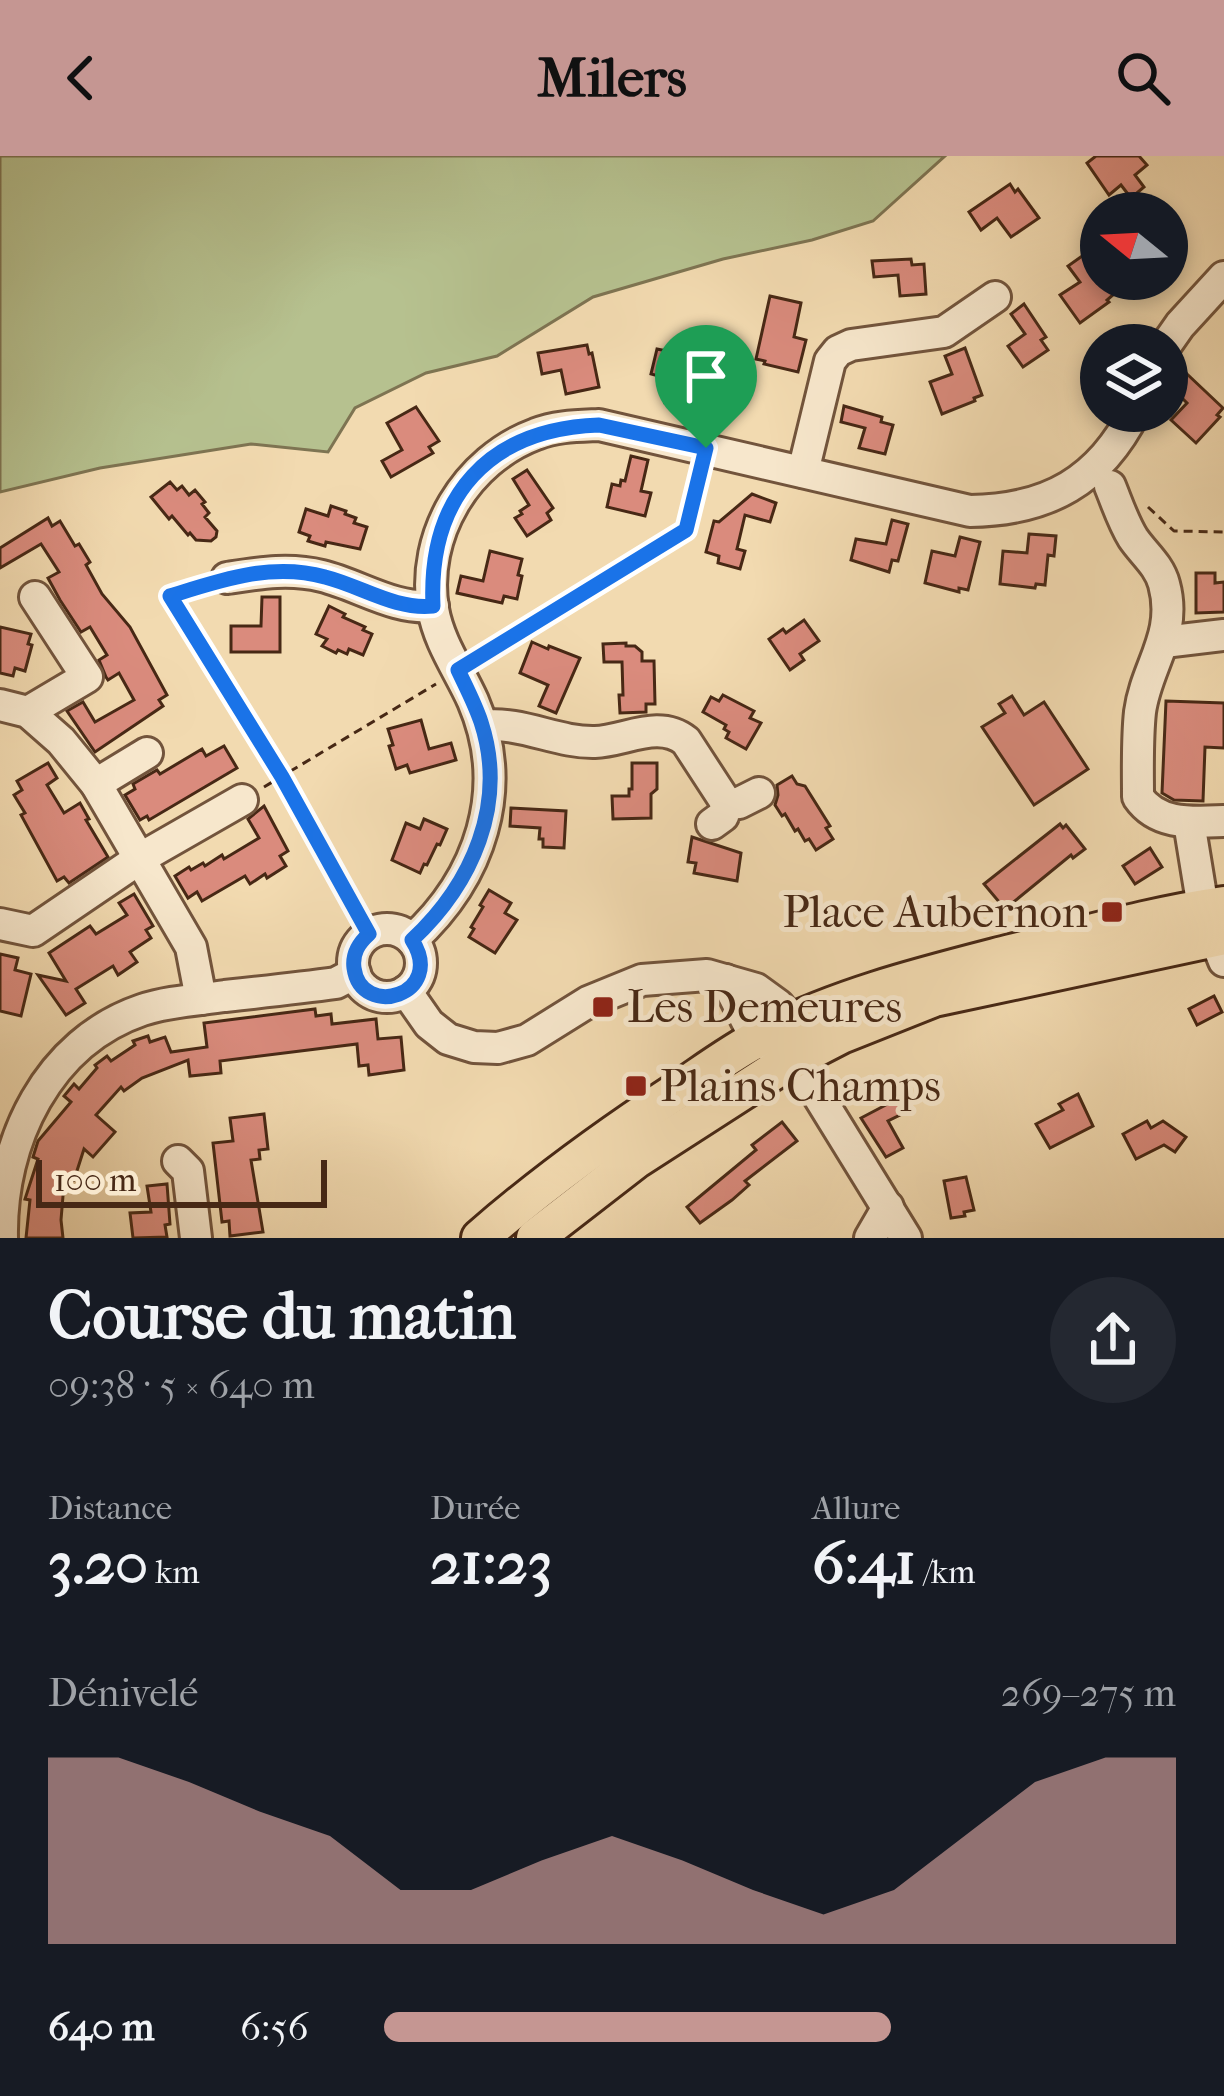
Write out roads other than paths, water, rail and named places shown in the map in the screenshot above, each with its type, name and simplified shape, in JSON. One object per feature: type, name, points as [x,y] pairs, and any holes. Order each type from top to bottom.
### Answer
[{"type":"main road","points":[[536,1238],[637,1159],[731,1099],[796,1049],[934,998],[1218,930]]},
{"type":"main road","points":[[480,1238],[609,1135],[756,1039],[796,1049]]},
{"type":"street","points":[[1181,324],[1224,278]]},
{"type":"street","points":[[802,472],[828,366],[838,351],[850,345],[944,332],[995,297]]},
{"type":"street","points":[[412,940],[457,891],[483,830],[488,798],[483,726],[438,628],[433,606],[434,559],[447,514],[473,476],[509,446],[537,433],[599,425],[970,511],[1017,508],[1070,487],[1107,457],[1122,432]]},
{"type":"street","points":[[1112,491],[1126,525],[1164,583],[1168,620],[1140,708],[1138,797],[1158,816],[1189,822],[1224,821]]},
{"type":"street","points":[[227,578],[283,569],[355,586],[391,601],[433,606]]},
{"type":"street","points":[[14,709],[86,677],[35,597]]},
{"type":"street","points":[[1164,642],[1224,634]]},
{"type":"street","points":[[14,709],[61,741],[96,784],[190,947],[201,999]]},
{"type":"street","points":[[483,726],[598,742],[664,730],[686,741],[720,814],[759,793]]},
{"type":"street","points":[[96,784],[147,753]]},
{"type":"street","points":[[0,924],[33,931],[139,859],[242,800]]},
{"type":"street","points":[[1189,822],[1218,930]]},
{"type":"street","points":[[392,929],[412,940],[421,967],[406,991],[386,997],[359,983],[353,964],[357,947],[369,934],[392,929]]},
{"type":"street","points":[[2,1238],[7,1138],[42,1084],[86,1040],[141,1010],[336,983],[355,973]]},
{"type":"street","points":[[406,991],[429,1024],[448,1039],[498,1048],[527,1040],[588,1002],[642,980],[707,975],[756,989],[778,1005],[796,1049],[906,1238]]},
{"type":"street","points":[[726,980],[756,1039]]},
{"type":"street","points":[[178,1161],[188,1171],[196,1238]]},
{"type":"street","points":[[870,1238],[888,1208]]},
{"type":"place","name":"Place Aubernon","points":[[1112,912]]},
{"type":"place","name":"Les Demeures","points":[[603,1007]]},
{"type":"place","name":"Plains Champs","points":[[636,1086]]}]
